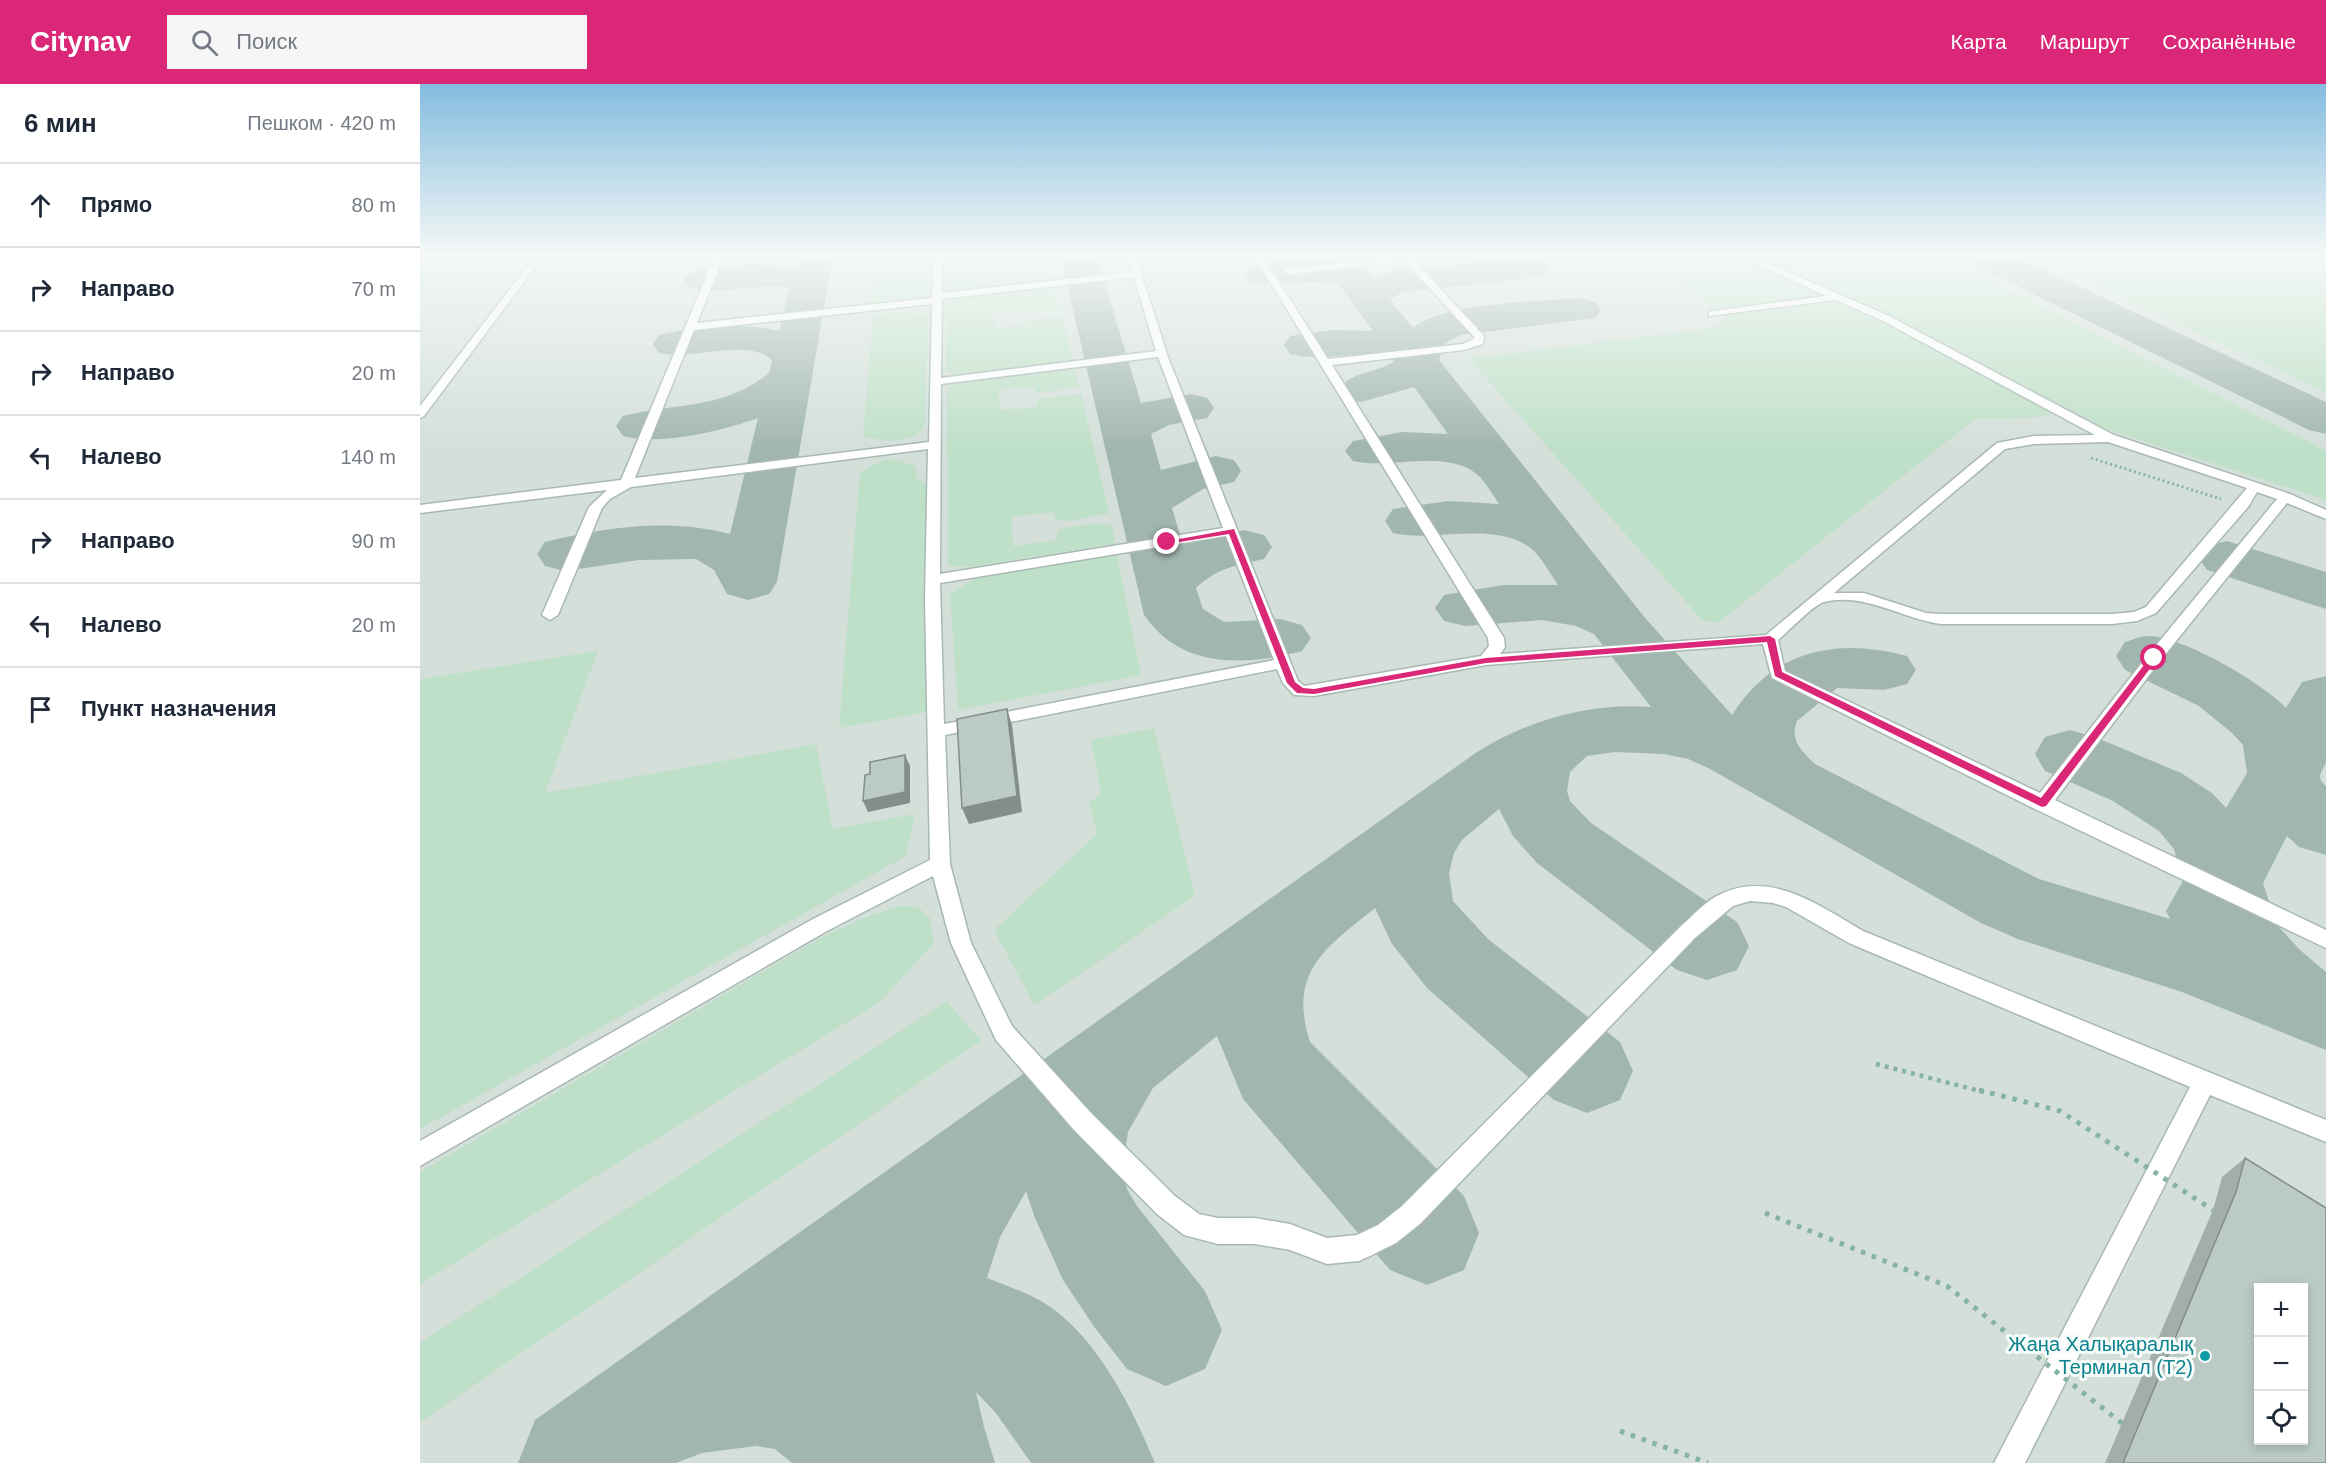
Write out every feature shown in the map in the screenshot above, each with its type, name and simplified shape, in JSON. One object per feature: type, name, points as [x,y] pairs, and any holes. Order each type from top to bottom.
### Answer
[{"type":"lane","points":[[420,414],[492,318]]},
{"type":"lane","points":[[550,615],[596,507],[605,496],[626,484],[694,318]]},
{"type":"lane","points":[[690,327],[766,318]]},
{"type":"lane","points":[[936,318],[932,580],[940,864],[961,943],[1004,1033],[1083,1122],[1166,1205],[1193,1226],[1218,1231],[1255,1231],[1279,1235],[1327,1251],[1359,1248],[1387,1234],[1411,1215],[1688,932],[1726,900],[1750,893],[1773,894],[1792,901],[1856,937],[2326,1131]]},
{"type":"lane","points":[[1151,318],[1162,353],[1291,683],[1300,691],[1314,692],[1486,660],[1770,639],[2001,446],[2034,440],[2110,438]]},
{"type":"lane","points":[[1297,318],[1496,638],[1497,647],[1486,660]]},
{"type":"lane","points":[[1325,363],[1464,346],[1479,342],[1480,338],[1462,318]]},
{"type":"lane","points":[[1884,318],[2110,438],[2285,497],[2326,515]]},
{"type":"lane","points":[[934,382],[1162,353]]},
{"type":"lane","points":[[420,509],[934,445]]},
{"type":"lane","points":[[1819,598],[1864,597],[1924,617],[1941,619],[2112,619],[2138,616],[2151,610],[2243,504],[2254,487]]},
{"type":"lane","points":[[2042,804],[2154,658],[2285,497]]},
{"type":"lane","points":[[932,580],[1231,531]]},
{"type":"lane","points":[[1770,639],[1778,674],[2326,940]]},
{"type":"lane","points":[[936,731],[1283,663]]},
{"type":"lane","points":[[420,1154],[820,925],[940,864]]},
{"type":"lane","points":[[2009,1463],[2205,1083]]},
{"type":"path","points":[[2088,457],[2243,504]]},
{"type":"path","points":[[1876,1064],[2060,1111],[2213,1210]]},
{"type":"path","points":[[1765,1213],[1947,1286],[2123,1424]]},
{"type":"path","points":[[1620,1431],[1708,1463]]},
{"type":"shaded area","points":[[420,318],[2326,318],[2326,1463],[420,1463]]},
{"type":"green space","points":[[873,318],[928,318],[925,427],[911,437],[903,439],[888,441],[863,436]]},
{"type":"green space","points":[[946,318],[993,318],[995,328],[1026,325],[1025,321],[1063,318],[1073,361],[963,376],[946,372]]},
{"type":"green space","points":[[1724,318],[1878,318],[2052,411],[2049,415],[2041,417],[1975,419],[1719,622],[1703,621],[1469,359],[1715,328]]},
{"type":"green space","points":[[1894,318],[2066,318],[2326,451],[2326,500],[2104,428]]},
{"type":"green space","points":[[2167,318],[2326,318],[2326,392]]},
{"type":"green space","points":[[1074,366],[1079,387],[1037,393],[1034,388],[1005,389],[998,393],[1001,410],[1037,407],[1038,399],[1081,394],[1109,513],[1068,521],[1056,520],[1054,512],[1012,517],[1013,546],[1057,540],[1058,530],[1099,524],[1112,525],[1115,544],[969,567],[948,566],[947,391],[952,385],[966,382]]},
{"type":"green space","points":[[894,459],[915,466],[917,478],[927,484],[927,712],[839,728],[860,472],[883,460]]},
{"type":"green space","points":[[1117,554],[1141,675],[958,710],[950,594],[974,579]]},
{"type":"green space","points":[[598,651],[545,793],[816,744],[833,829],[915,814],[906,856],[420,1129],[420,679]]},
{"type":"green space","points":[[1154,728],[1195,896],[1034,1005],[994,930],[1097,834],[1089,803],[1101,794],[1091,740]]},
{"type":"green space","points":[[900,906],[918,907],[930,918],[934,943],[880,1002],[420,1284],[420,1172],[824,936],[871,915]]},
{"type":"green space","points":[[947,1001],[981,1041],[420,1422],[420,1343]]},
{"type":"building","points":[[1007,709],[1017,796],[962,808],[957,719]]},
{"type":"building","points":[[905,755],[905,792],[863,801],[865,775],[870,774],[870,762]]},
{"type":"building","name":"Жаңа Халықаралық Терминал (Т2)","points":[[2245,1158],[2326,1208],[2326,1463],[2123,1463],[2236,1192]]},
{"type":"taxiway","points":[[790,378],[802,318]]},
{"type":"taxiway","points":[[1095,318],[1126,436]]},
{"type":"taxiway","points":[[1384,318],[1410,352]]},
{"type":"taxiway","points":[[1417,361],[1426,338],[1435,331],[1465,322],[1490,318]]},
{"type":"taxiway","points":[[2115,318],[2326,420]]},
{"type":"taxiway","points":[[674,344],[721,338],[756,339],[772,342],[785,348],[793,358]]},
{"type":"taxiway","points":[[1305,345],[1358,342],[1385,345],[1410,352]]},
{"type":"taxiway","points":[[1410,352],[1417,361]]},
{"type":"taxiway","points":[[1361,389],[1405,374],[1411,370],[1417,361]]},
{"type":"taxiway","points":[[1417,361],[1553,539]]},
{"type":"taxiway","points":[[565,554],[639,543],[669,541],[698,543],[722,549],[740,562],[748,582],[790,378]]},
{"type":"taxiway","points":[[640,426],[700,418],[740,409],[775,391],[790,378]]},
{"type":"taxiway","points":[[1126,436],[1130,429],[1144,418],[1163,412],[1191,408]]},
{"type":"taxiway","points":[[1126,436],[1166,586]]},
{"type":"taxiway","points":[[1370,451],[1402,447],[1434,447],[1465,453],[1496,465]]},
{"type":"taxiway","points":[[1145,505],[1177,481],[1216,471]]},
{"type":"taxiway","points":[[1412,521],[1448,517],[1484,518],[1519,525],[1553,539]]},
{"type":"taxiway","points":[[1553,539],[1624,632],[1711,735],[1735,752]]},
{"type":"taxiway","points":[[1166,586],[1173,577],[1200,558],[1244,547]]},
{"type":"taxiway","points":[[2227,558],[2326,591]]},
{"type":"taxiway","points":[[1166,586],[1174,615],[1196,633],[1222,641],[1237,642],[1280,638]]},
{"type":"taxiway","points":[[1465,608],[1503,603],[1561,603],[1580,607],[1615,621]]},
{"type":"taxiway","points":[[2148,656],[2203,680],[2222,691],[2256,717],[2279,747],[2283,774]]},
{"type":"taxiway","points":[[1789,782],[1768,758],[1762,747],[1760,736],[1766,715],[1775,704],[1805,679],[1824,670],[1839,667],[1884,670]]},
{"type":"taxiway","points":[[2283,774],[2326,697]]},
{"type":"taxiway","points":[[1563,739],[1590,732],[1640,729],[1689,736],[1735,752]]},
{"type":"taxiway","points":[[1436,821],[1515,760],[1563,739]]},
{"type":"taxiway","points":[[1563,739],[1548,752],[1532,778],[1530,791],[1533,804],[1540,816],[1550,830],[1564,843],[1707,946]]},
{"type":"taxiway","points":[[1735,752],[2010,901],[2047,916],[2206,964],[2326,1012]]},
{"type":"taxiway","points":[[2070,754],[2138,783],[2171,801],[2185,812],[2198,825],[2213,849],[2223,883]]},
{"type":"taxiway","points":[[2223,883],[2283,774]]},
{"type":"taxiway","points":[[2283,774],[2285,784],[2292,796],[2302,808],[2326,827]]},
{"type":"taxiway","points":[[1294,928],[1436,821]]},
{"type":"taxiway","points":[[1436,821],[1417,847],[1409,873],[1411,898],[1421,921],[1437,943],[1480,983],[1587,1071]]},
{"type":"taxiway","points":[[2207,911],[2223,883]]},
{"type":"taxiway","points":[[2223,883],[2230,915],[2240,938],[2261,966],[2295,998]]},
{"type":"taxiway","points":[[578,1463],[1294,928]]},
{"type":"taxiway","points":[[1294,928],[1272,961],[1261,996],[1259,1013],[1267,1050],[1276,1070],[1427,1233]]},
{"type":"taxiway","points":[[1115,1069],[1087,1113],[1079,1132],[1073,1168],[1077,1193],[1100,1243],[1133,1290],[1166,1330]]},
{"type":"taxiway","points":[[922,1316],[948,1235],[964,1200],[986,1169]]},
{"type":"taxiway","points":[[853,1317],[871,1276]]},
{"type":"taxiway","points":[[853,1317],[882,1314],[922,1316]]},
{"type":"taxiway","points":[[922,1316],[942,1318],[971,1326],[1015,1350],[1043,1380],[1072,1420],[1095,1463]]},
{"type":"taxiway","points":[[922,1316],[917,1351],[918,1390],[929,1446],[935,1463]]},
{"type":"taxiway","points":[[764,1340],[821,1323],[853,1317]]},
{"type":"taxiway","points":[[853,1317],[844,1353],[842,1385],[855,1445]]},
{"type":"taxiway","points":[[674,1404],[702,1395],[730,1390],[756,1389],[781,1392],[805,1400],[826,1414],[846,1433],[863,1459]]},
{"type":"place","name":"Жаңа Халықаралық Терминал (Т2)","points":[[2205,1356]]},
{"type":"route","points":[[1167,542],[1231,531],[1291,683],[1300,691],[1314,692],[1486,660],[1770,639],[1778,674],[2042,804],[2154,658]]}]
